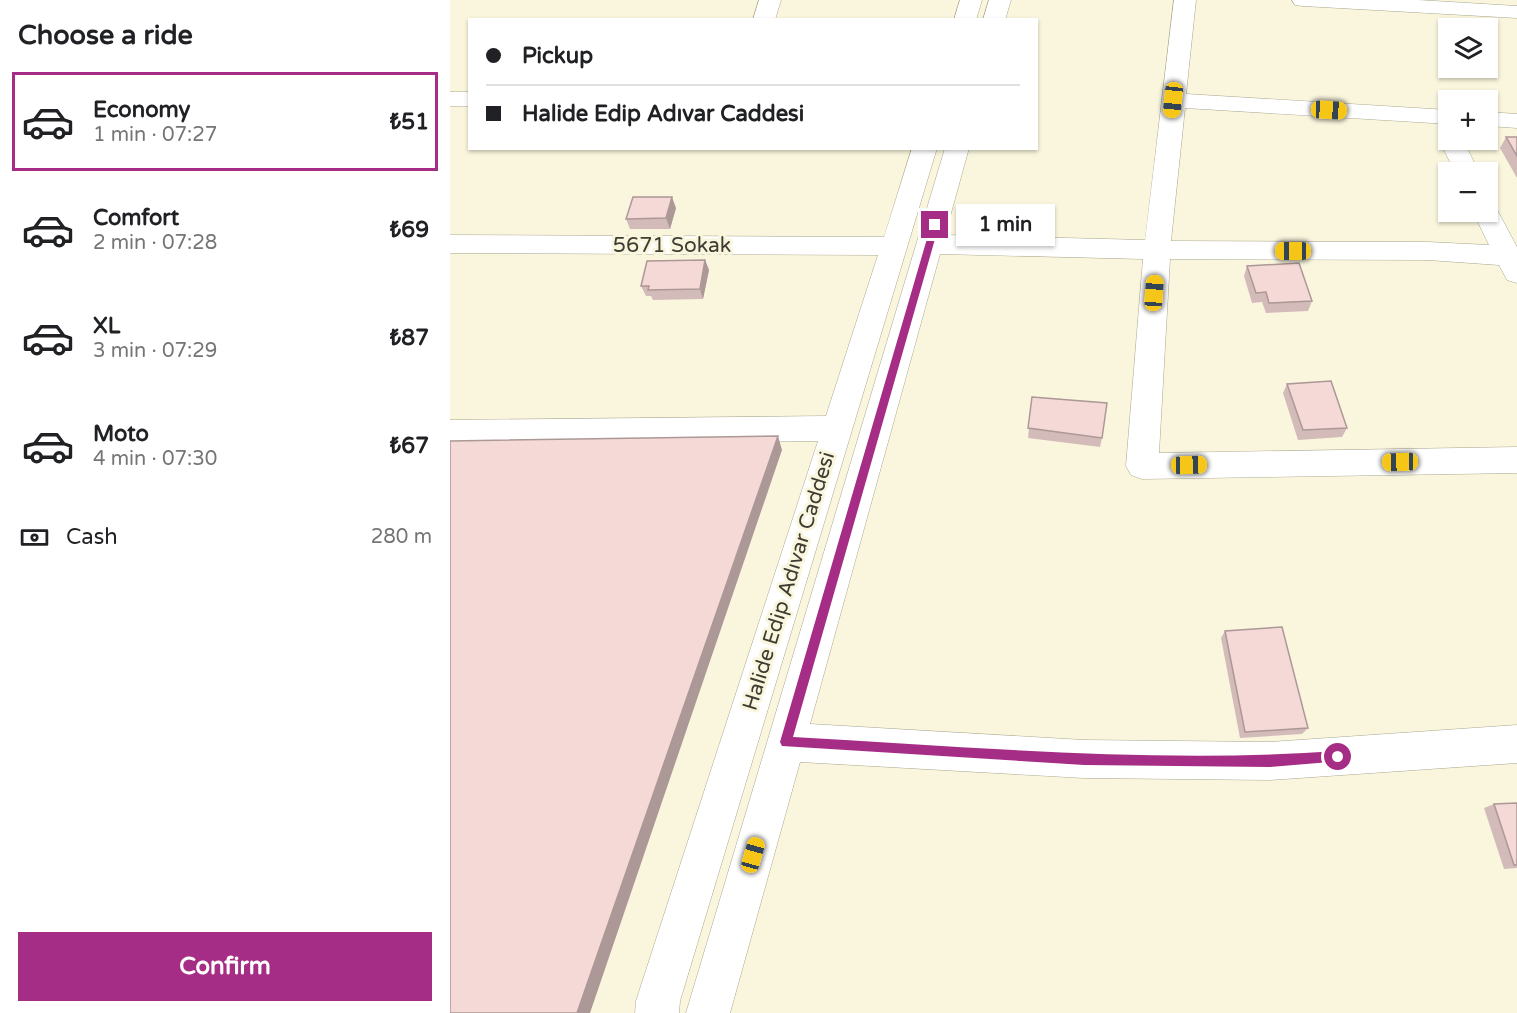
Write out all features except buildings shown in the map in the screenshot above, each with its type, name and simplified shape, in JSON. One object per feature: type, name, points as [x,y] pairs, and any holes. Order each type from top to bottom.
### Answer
[{"type":"street","points":[[765,18],[770,0]]},
{"type":"street","points":[[966,18],[971,0]]},
{"type":"street","points":[[995,18],[1000,0]]},
{"type":"street","points":[[1185,0],[1157,250],[1142,466],[1517,460]]},
{"type":"street","points":[[1302,0],[1517,12]]},
{"type":"street","points":[[450,99],[468,99]]},
{"type":"street","points":[[1173,100],[1438,121]]},
{"type":"street","points":[[1498,119],[1517,120]]},
{"type":"street","name":"Halide Edip Adıvar Caddesi","points":[[657,1013],[661,990],[924,150]]},
{"type":"street","name":"Halide Edip Adıvar Caddesi","points":[[708,1013],[956,150]]},
{"type":"street","points":[[1491,222],[1512,264]]},
{"type":"street","name":"5671 Sokak","points":[[450,244],[894,246]]},
{"type":"street","points":[[929,244],[1157,250],[1428,251],[1512,264]]},
{"type":"street","points":[[450,433],[837,428]]},
{"type":"street","points":[[786,742],[1084,759],[1270,761],[1517,744]]},
{"type":"route","points":[[935,225],[786,742],[1084,759],[1270,761],[1338,757]]}]
